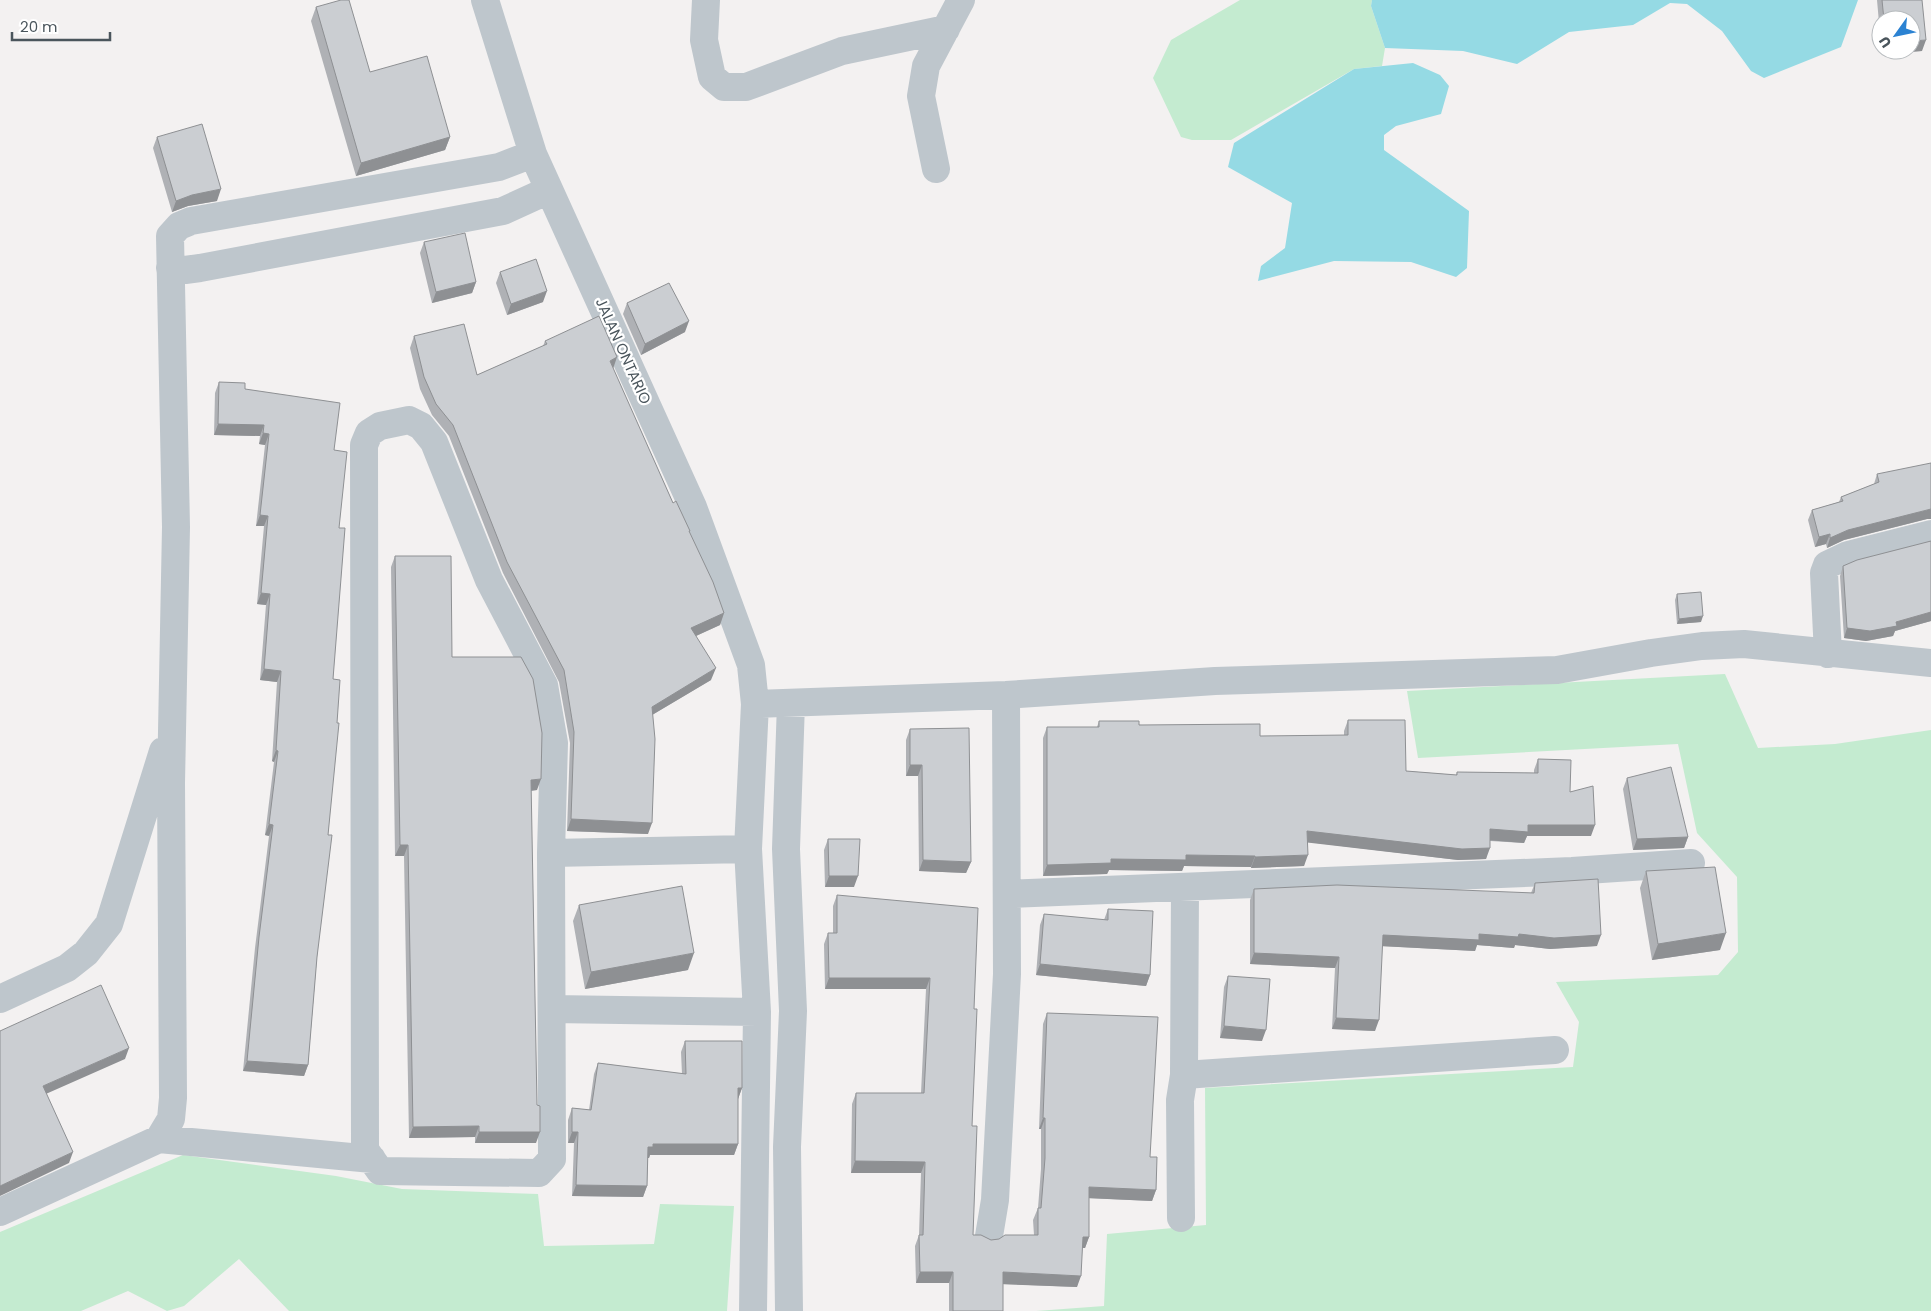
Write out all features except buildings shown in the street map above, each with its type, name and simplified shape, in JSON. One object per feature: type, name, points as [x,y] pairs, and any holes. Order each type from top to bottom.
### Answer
[{"type":"street","name":"JALAN ONTARIO","points":[[484,0],[533,154],[694,507],[751,665],[755,704],[748,849],[757,1012],[753,1311]]},
{"type":"street","points":[[706,0],[704,40],[712,77],[724,87],[746,87],[842,51],[946,29]]},
{"type":"street","points":[[936,169],[921,96],[926,66],[961,0]]},
{"type":"street","points":[[159,1139],[171,1119],[172,1098],[172,722],[176,527],[170,236],[179,226],[191,221],[499,167],[533,154]]},
{"type":"street","points":[[170,268],[185,270],[200,268],[503,211],[549,190]]},
{"type":"street","points":[[410,420],[421,426],[434,442],[488,580],[544,685],[554,743],[551,853],[552,1159],[539,1174],[380,1171],[365,1150],[364,445],[369,433],[380,426],[410,420]]},
{"type":"street","points":[[1828,654],[1824,573],[1827,565],[1848,555],[1931,534]]},
{"type":"street","points":[[755,704],[1006,695],[1215,681],[1557,670],[1650,653],[1744,644],[1931,663]]},
{"type":"street","points":[[989,1236],[995,1200],[1007,974],[1006,695]]},
{"type":"street","points":[[789,1311],[787,1147],[792,1011],[786,849],[791,703]]},
{"type":"street","points":[[0,999],[67,968],[86,953],[109,924],[172,722]]},
{"type":"street","points":[[551,853],[748,849]]},
{"type":"street","points":[[1007,894],[1562,871],[1691,863]]},
{"type":"street","points":[[1180,1218],[1180,1100],[1184,1075],[1186,888]]},
{"type":"street","points":[[552,1009],[757,1012],[762,1025],[776,1030],[788,1024],[792,1011]]},
{"type":"street","points":[[1184,1075],[1555,1050]]},
{"type":"street","points":[[0,1212],[159,1139],[372,1159]]},
{"type":"green space","points":[[1240,0],[1372,0],[1371,6],[1385,48],[1382,66],[1354,69],[1231,140],[1192,140],[1181,137],[1153,78],[1171,40]]},
{"type":"green space","points":[[1725,674],[1758,748],[1835,744],[1931,730],[1931,1311],[1036,1311],[1104,1306],[1107,1234],[1206,1225],[1205,1088],[1573,1067],[1579,1022],[1556,982],[1718,975],[1738,952],[1737,877],[1697,833],[1678,744],[1418,758],[1407,691]]},
{"type":"green space","points":[[183,1155],[336,1176],[402,1189],[538,1194],[544,1246],[654,1244],[660,1204],[734,1206],[727,1311],[289,1311],[239,1259],[184,1306],[167,1311],[128,1291],[81,1311],[0,1311],[0,1232]]},
{"type":"water","points":[[1372,0],[1858,0],[1841,47],[1764,78],[1751,71],[1722,31],[1687,4],[1670,3],[1633,25],[1569,32],[1517,64],[1463,51],[1385,48],[1371,6]]},
{"type":"water","points":[[1413,63],[1440,75],[1449,86],[1441,114],[1396,126],[1384,135],[1384,150],[1469,211],[1467,268],[1456,277],[1411,262],[1334,261],[1258,281],[1261,266],[1285,248],[1292,203],[1228,167],[1234,143],[1354,69]]}]
